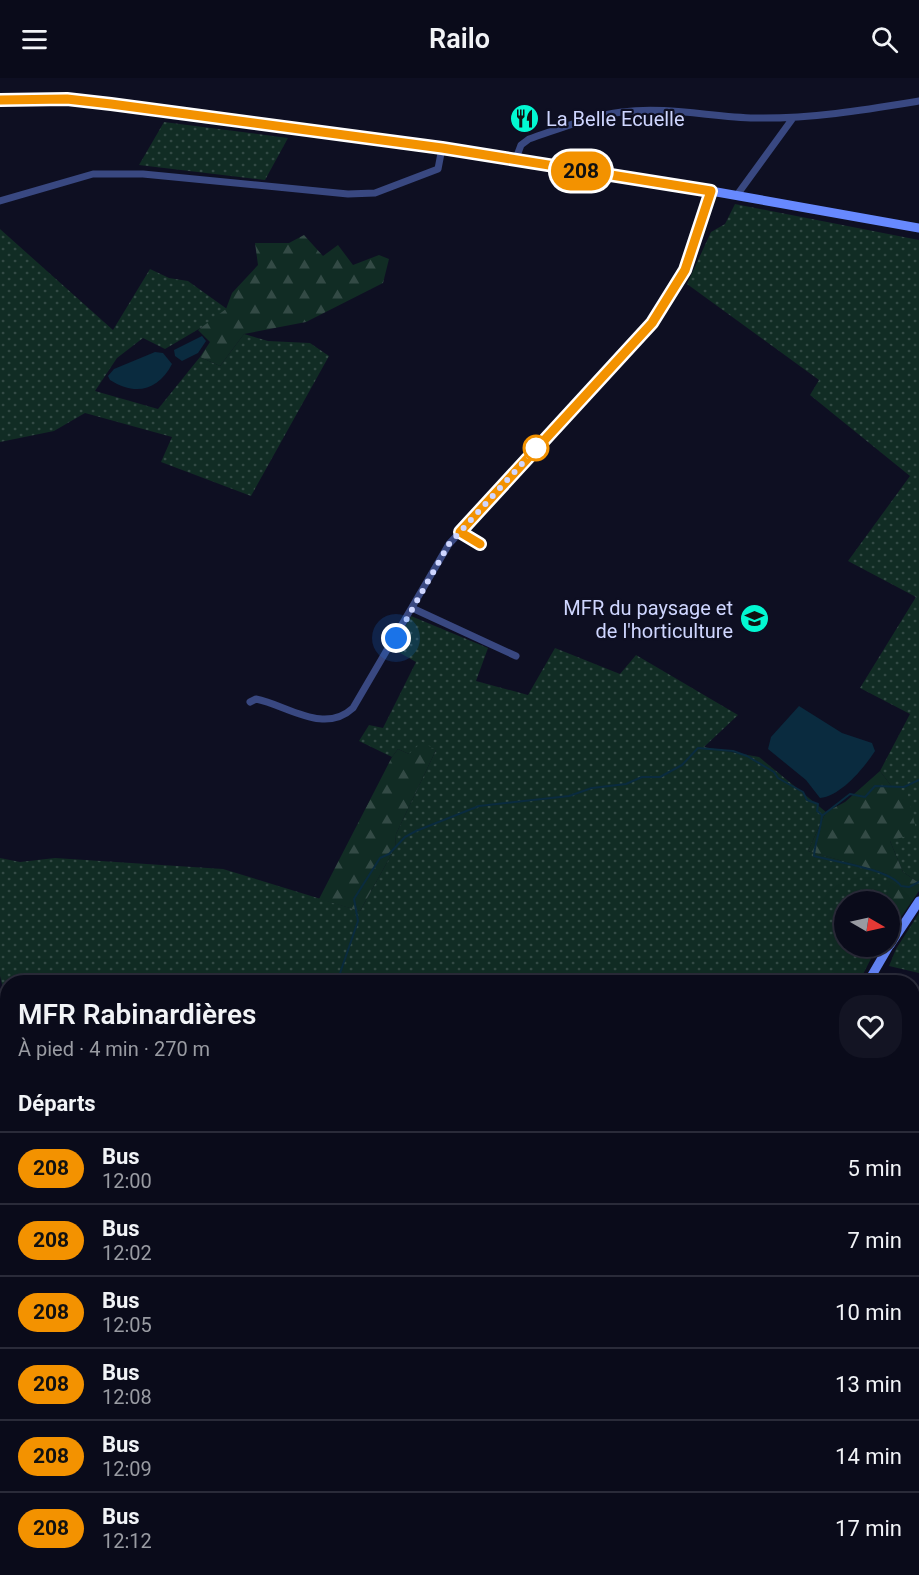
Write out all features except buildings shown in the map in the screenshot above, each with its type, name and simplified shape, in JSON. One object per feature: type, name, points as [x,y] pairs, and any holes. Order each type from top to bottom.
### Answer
[{"type":"main road","points":[[0,100],[67,99],[442,148],[737,195],[919,228]]},
{"type":"main road","points":[[900,930],[919,902]]},
{"type":"main road","points":[[872,975],[883,957]]},
{"type":"street","points":[[515,161],[521,145],[529,139],[620,112],[658,110],[729,117],[793,118],[849,113],[919,101]]},
{"type":"street","points":[[737,195],[793,118]]},
{"type":"street","points":[[0,201],[93,174],[143,174],[348,194],[375,193],[438,169],[442,148]]},
{"type":"street","points":[[250,702],[256,699],[272,702],[320,720],[342,717],[353,708],[449,544],[637,342],[666,304],[692,254],[711,191]]},
{"type":"street","points":[[412,608],[516,656]]},
{"type":"green space","points":[[164,122],[288,138],[265,180],[139,165]]},
{"type":"green space","points":[[735,204],[919,240],[919,883],[903,872],[890,841],[892,787],[880,771],[910,714],[860,688],[916,597],[848,561],[910,476],[810,395],[819,380],[687,284],[711,232],[725,224]]},
{"type":"green space","points":[[0,229],[113,330],[150,269],[169,278],[188,281],[227,309],[209,323],[165,349],[143,338],[117,358],[95,391],[158,409],[200,357],[220,366],[244,334],[268,341],[310,343],[329,356],[251,496],[161,462],[172,437],[85,413],[54,431],[0,442]]},
{"type":"green space","points":[[304,235],[323,256],[338,245],[353,265],[379,255],[389,259],[383,283],[306,322],[244,334],[220,366],[200,357],[210,342],[198,330],[226,309],[232,293],[258,265],[255,243],[289,243]]},
{"type":"green space","points":[[411,616],[488,648],[476,681],[528,695],[555,648],[620,674],[636,655],[738,715],[704,747],[759,757],[826,812],[808,851],[892,875],[888,891],[834,891],[834,957],[872,957],[863,975],[0,975],[0,858],[20,862],[55,858],[223,869],[360,911],[395,848],[396,834],[436,750],[409,754],[398,749],[392,757],[359,741],[369,725],[383,728],[416,662],[393,649]]},
{"type":"green space","points":[[422,742],[436,750],[396,834],[395,848],[360,911],[319,899],[392,757],[398,749],[409,754]]},
{"type":"green space","points":[[880,771],[892,787],[907,792],[917,833],[890,841],[903,872],[919,883],[919,891],[900,919],[900,891],[888,891],[891,875],[808,851],[826,812],[845,802]]},
{"type":"green space","points":[[919,913],[919,973],[889,966],[893,957],[900,957],[900,943]]},
{"type":"water","points":[[202,336],[206,341],[198,353],[182,361],[175,356],[174,350]]},
{"type":"water","points":[[155,352],[163,353],[172,364],[160,380],[153,385],[137,389],[128,388],[110,380],[108,376],[114,369]]},
{"type":"water","points":[[799,706],[842,733],[872,743],[875,751],[844,787],[828,796],[820,798],[806,780],[768,749],[771,737]]},
{"type":"waterway","points":[[339,975],[358,921],[354,899],[380,858],[389,854],[405,837],[479,806],[569,796],[592,788],[626,784],[642,777],[660,777],[682,765],[698,748],[733,751],[747,756],[803,792],[807,800],[818,804],[817,811],[822,815],[814,856],[874,871],[895,880],[901,886],[909,887],[919,882]]},
{"type":"waterway","points":[[823,815],[850,794],[865,797],[875,786],[904,787],[919,780]]},
{"type":"bus line","name":"208","points":[[0,100],[67,99],[111,104],[442,148],[711,191],[692,254],[666,304],[637,342],[460,532],[480,544]]},
{"type":"place","name":"La Belle Ecuelle","points":[[525,119]]},
{"type":"place","name":"MFR du paysage et de l'horticulture","points":[[754,619]]},
{"type":"route","points":[[396,638],[449,544],[541,443],[536,448]]}]
